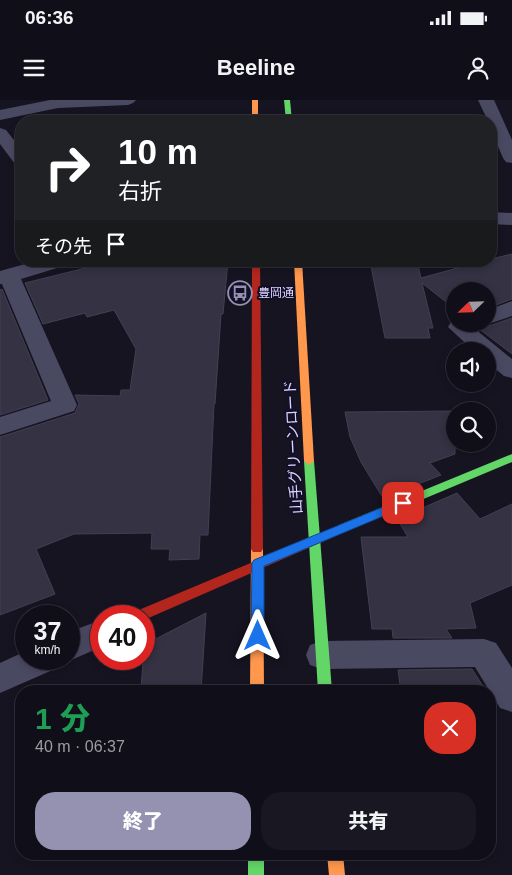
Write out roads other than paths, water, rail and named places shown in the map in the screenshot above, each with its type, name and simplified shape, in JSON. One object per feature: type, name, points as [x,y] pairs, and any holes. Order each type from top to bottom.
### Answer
[{"type":"street","points":[[0,115],[58,103],[128,100]]},
{"type":"street","points":[[254,100],[255,115]]},
{"type":"street","points":[[287,100],[288,115]]},
{"type":"street","points":[[486,100],[493,115]]},
{"type":"street","points":[[497,125],[512,158]]},
{"type":"street","points":[[0,132],[15,152]]},
{"type":"street","points":[[497,218],[512,219]]},
{"type":"street","points":[[0,426],[65,405],[5,277],[39,267]]},
{"type":"street","points":[[256,267],[257,685]]},
{"type":"street","name":"山手グリーンロード","points":[[298,267],[313,540],[324,685]]},
{"type":"street","points":[[496,314],[512,308]]},
{"type":"street","points":[[465,332],[512,371]]},
{"type":"street","points":[[155,609],[258,563],[512,458]]},
{"type":"street","points":[[322,655],[484,653],[512,697]]},
{"type":"street","points":[[0,678],[18,670]]},
{"type":"street","points":[[256,860],[256,875]]},
{"type":"street","points":[[336,860],[337,875]]},
{"type":"place","name":"豊岡通","points":[[240,293]]}]
